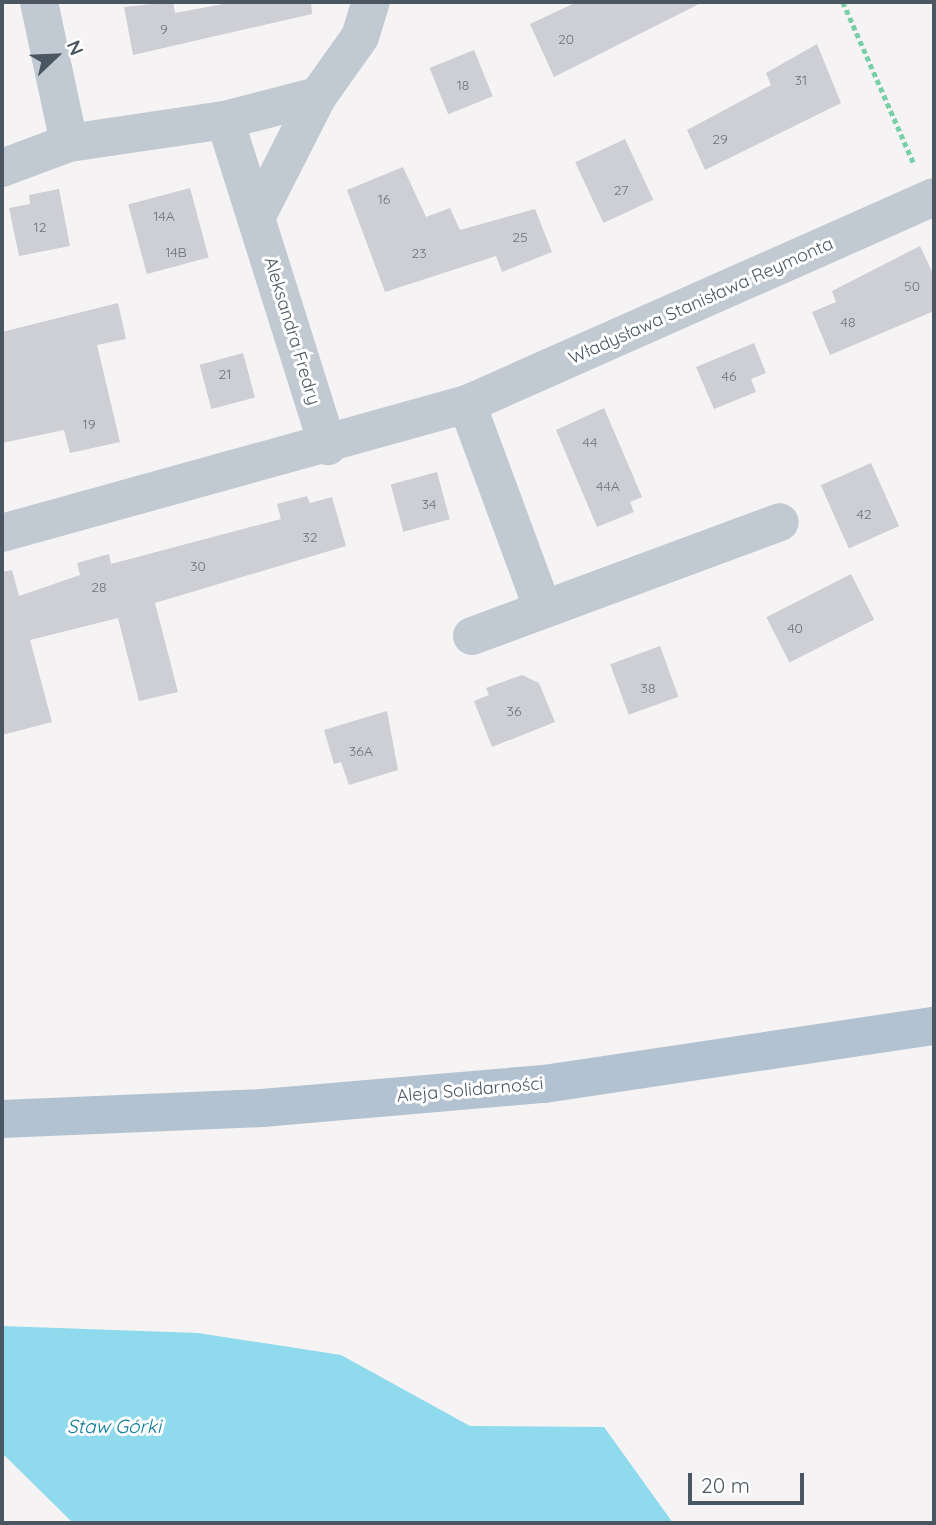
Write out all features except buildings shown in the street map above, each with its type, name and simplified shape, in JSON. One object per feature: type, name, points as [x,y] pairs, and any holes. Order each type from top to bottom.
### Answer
[{"type":"main road","name":"Aleja Solidarności","points":[[2,1119],[262,1108],[544,1084],[934,1026]]},
{"type":"street","points":[[39,2],[48,67],[69,143]]},
{"type":"street","points":[[257,216],[318,96],[360,37],[371,2]]},
{"type":"street","points":[[2,169],[69,143],[225,120],[318,96]]},
{"type":"street","name":"Aleksandra Fredry","points":[[225,120],[328,446]]},
{"type":"street","name":"Władysława Stanisława Reymonta","points":[[2,533],[328,446],[467,404],[932,198]]},
{"type":"street","points":[[467,404],[543,610]]},
{"type":"street","points":[[472,636],[780,522]]},
{"type":"path","points":[[843,2],[932,198]]},
{"type":"water","name":"Staw Górki","points":[[2,1326],[198,1333],[341,1355],[470,1426],[604,1427],[673,1523],[73,1523],[2,1453]]}]
